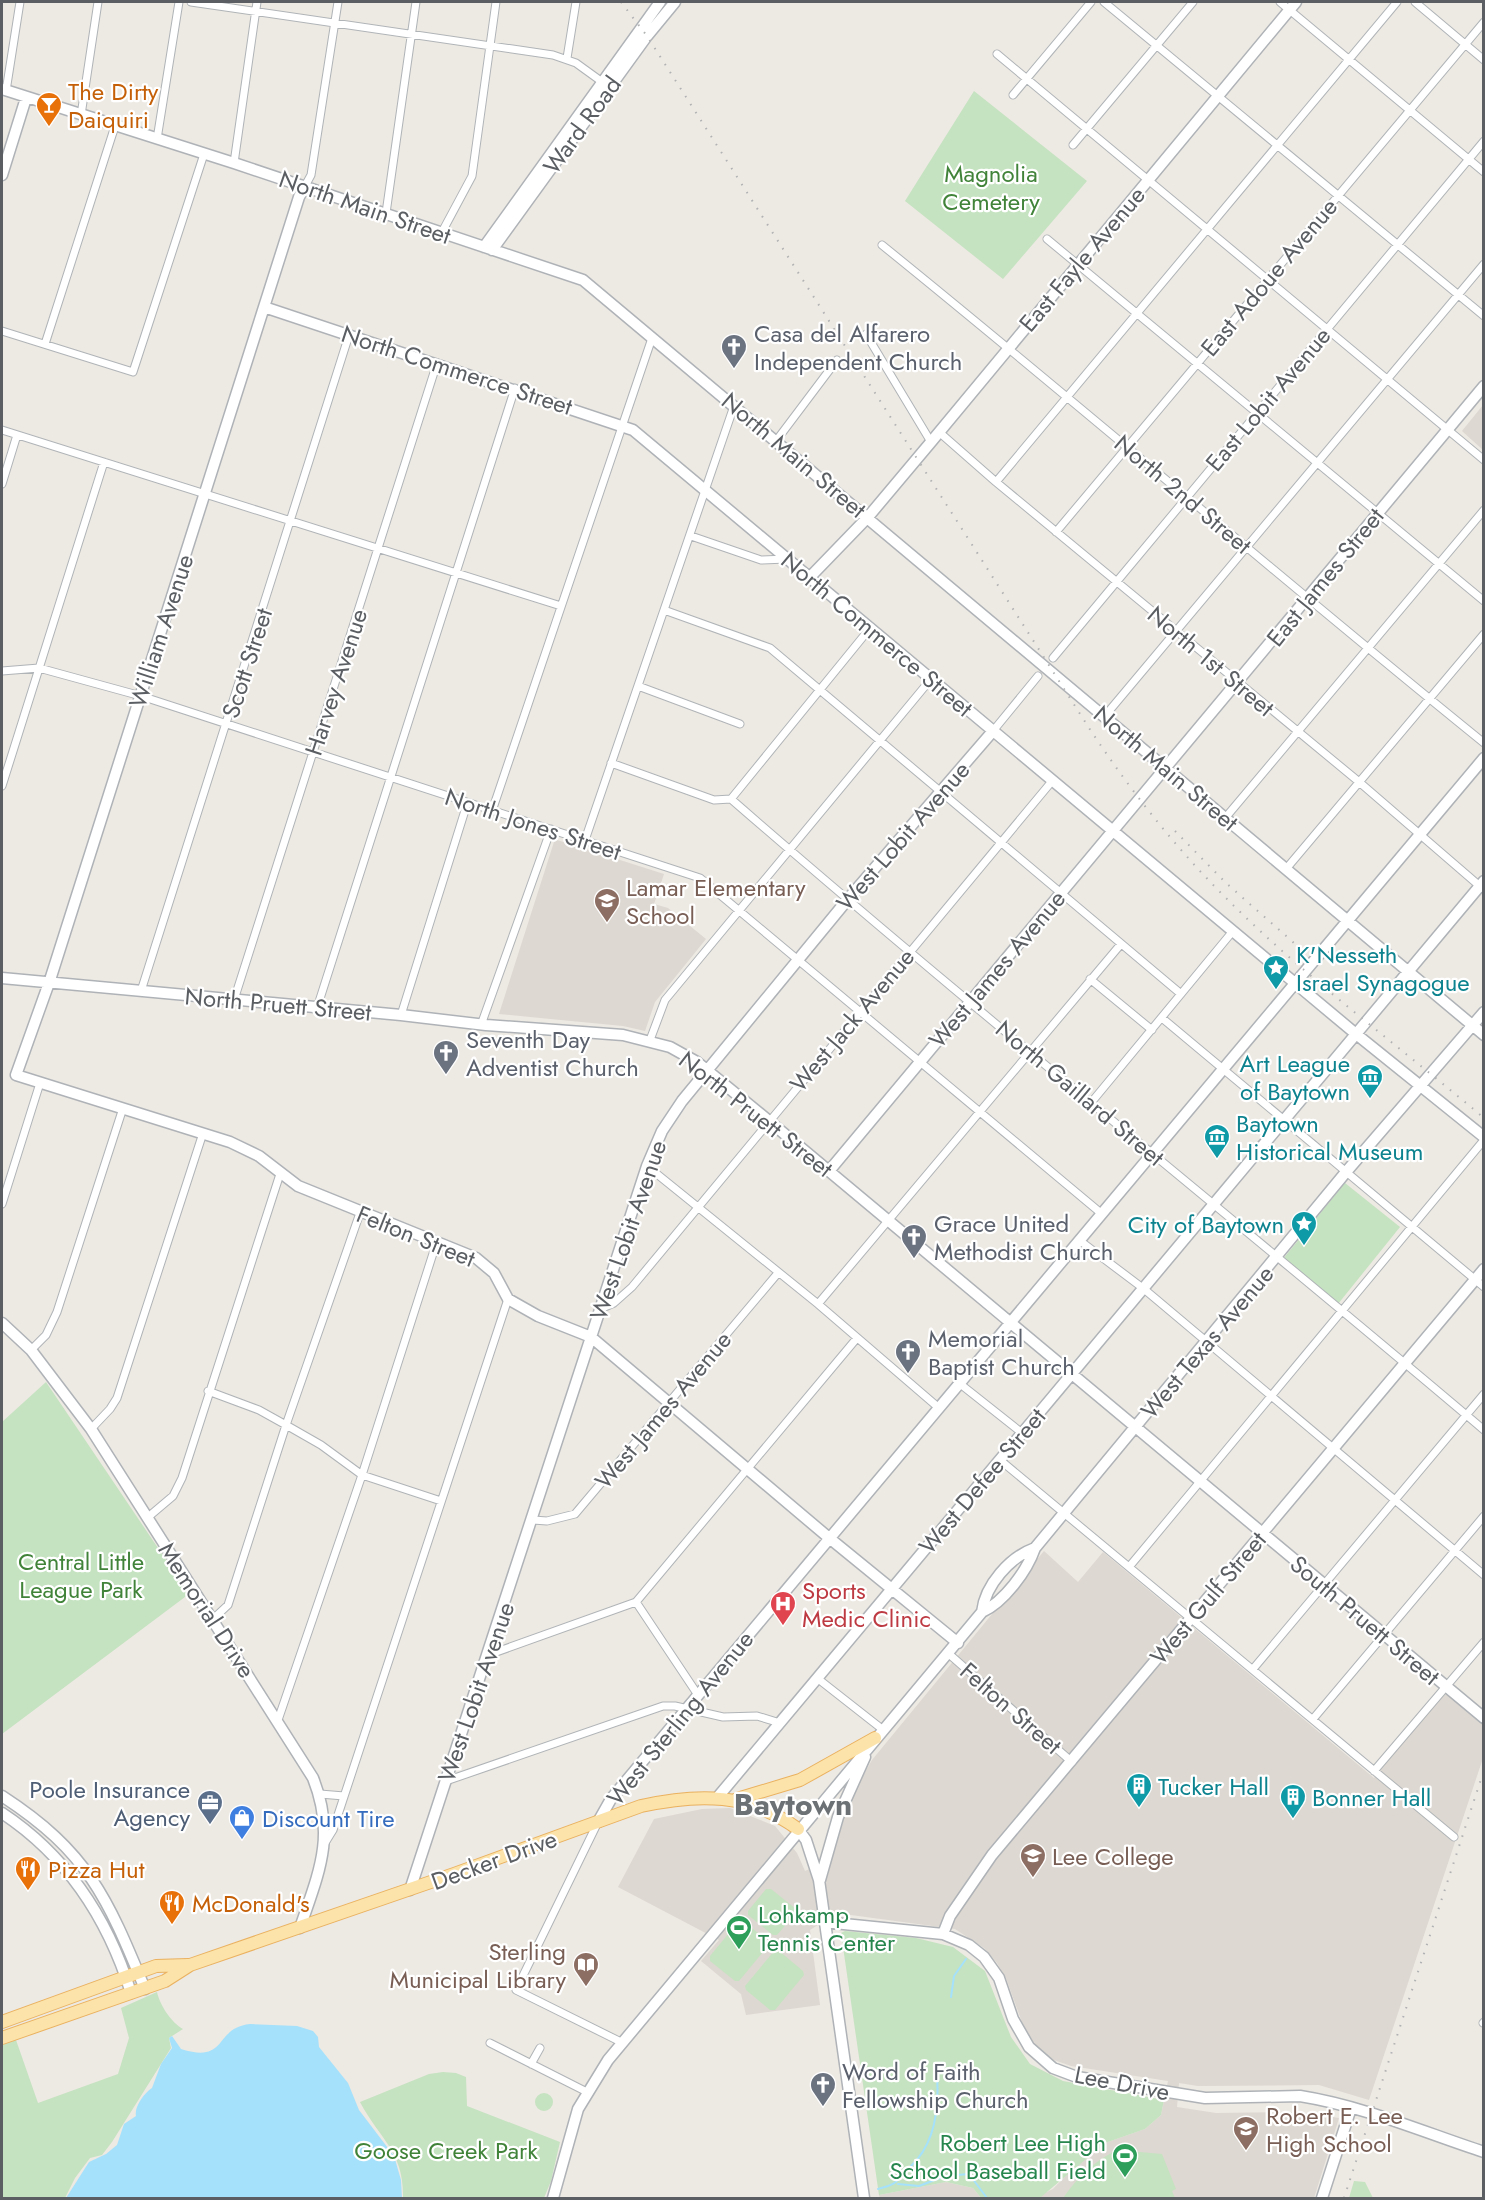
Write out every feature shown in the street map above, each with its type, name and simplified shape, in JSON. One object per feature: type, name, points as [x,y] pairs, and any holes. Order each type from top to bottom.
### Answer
[{"type":"main road","points":[[735,1799],[800,1780],[879,1733]]},
{"type":"main road","name":"Decker Drive","points":[[2,2038],[165,1982],[190,1965],[410,1890],[621,1812],[670,1799],[735,1799],[752,1803],[783,1818],[798,1829]]},
{"type":"main road","name":"Decker Drive","points":[[2,2022],[156,1966],[190,1965]]},
{"type":"street","points":[[4,90],[20,2]]},
{"type":"street","points":[[81,115],[98,2]]},
{"type":"street","points":[[157,139],[179,2]]},
{"type":"street","points":[[191,2],[567,58],[605,84]]},
{"type":"street","points":[[234,163],[257,2]]},
{"type":"street","points":[[305,186],[311,175],[338,2]]},
{"type":"street","points":[[386,213],[416,2]]},
{"type":"street","points":[[442,232],[472,176],[496,2]]},
{"type":"street","points":[[567,58],[576,2]]},
{"type":"street","name":"Ward Road","points":[[488,248],[605,84],[660,2]]},
{"type":"street","name":"Ward Road","points":[[605,84],[675,2]]},
{"type":"street","points":[[1013,95],[1091,2]]},
{"type":"street","points":[[1104,2],[1484,316]]},
{"type":"street","points":[[1073,145],[1193,2]]},
{"type":"street","points":[[1280,2],[1293,5],[1348,60],[1484,172]]},
{"type":"street","points":[[996,482],[1397,2]]},
{"type":"street","points":[[1415,2],[1484,60]]},
{"type":"street","name":"East Fayle Avenue","points":[[811,576],[868,517],[1293,5]]},
{"type":"street","name":"East Adoue Avenue","points":[[1056,532],[1484,22]]},
{"type":"street","points":[[997,54],[1484,460]]},
{"type":"street","name":"North Main Street","points":[[4,90],[305,186],[583,280],[1104,717],[1166,766],[1484,1035]]},
{"type":"street","points":[[2,175],[26,98]]},
{"type":"street","points":[[45,344],[115,126]]},
{"type":"street","name":"East Lobit Avenue","points":[[1053,658],[1484,141]]},
{"type":"street","points":[[2,330],[133,372],[204,154]]},
{"type":"street","name":"William Avenue","points":[[16,1075],[50,980],[299,197],[305,186]]},
{"type":"street","points":[[1047,239],[1484,601]]},
{"type":"street","name":"North 2nd Street","points":[[882,245],[1009,347],[1246,548],[1484,743]]},
{"type":"street","points":[[1104,717],[1484,264]]},
{"type":"street","name":"North Commerce Street","points":[[264,307],[515,388],[622,424],[633,430],[811,576],[1356,1034],[1484,1138]]},
{"type":"street","points":[[866,334],[931,442]]},
{"type":"street","name":"Scott Street","points":[[141,991],[292,521],[349,335]]},
{"type":"street","points":[[492,811],[652,338]]},
{"type":"street","points":[[776,441],[837,360]]},
{"type":"street","name":"Harvey Avenue","points":[[234,1000],[437,363]]},
{"type":"street","name":"East James Street","points":[[1166,766],[1484,386]]},
{"type":"street","points":[[317,1008],[515,388]]},
{"type":"street","points":[[585,840],[734,405]]},
{"type":"street","points":[[2,430],[561,606]]},
{"type":"street","name":"North 1st Street","points":[[939,432],[1236,683],[1482,885]]},
{"type":"street","points":[[2,484],[17,435]]},
{"type":"street","points":[[2,786],[104,462]]},
{"type":"street","points":[[1226,817],[1437,562],[1484,510]]},
{"type":"street","points":[[691,536],[761,560],[789,559]]},
{"type":"street","points":[[664,610],[770,648],[1181,994]]},
{"type":"street","points":[[611,763],[714,800],[731,799],[871,627]]},
{"type":"street","points":[[1286,869],[1484,634]]},
{"type":"street","name":"North Jones Street","points":[[2,671],[39,668],[141,696],[700,878],[1102,1214]]},
{"type":"street","name":"West Lobit Avenue","points":[[410,1890],[647,1166],[662,1131],[673,1113],[848,900],[1038,676]]},
{"type":"street","points":[[650,1040],[665,1000],[931,679]]},
{"type":"street","points":[[638,686],[740,724]]},
{"type":"street","name":"West Sterling Avenue","points":[[623,2043],[516,1989],[611,1799],[828,1537],[939,1408],[1484,758]]},
{"type":"street","name":"West James Avenue","points":[[829,1171],[1166,766]]},
{"type":"street","name":"West Jack Avenue","points":[[600,1309],[614,1303],[632,1287],[1053,780]]},
{"type":"street","name":"North Gaillard Street","points":[[731,799],[1090,1104],[1152,1152],[1484,1430]]},
{"type":"street","points":[[401,1015],[467,804]]},
{"type":"street","points":[[482,1025],[551,830]]},
{"type":"street","name":"West Defee Street","points":[[717,1798],[1407,971],[1482,885]]},
{"type":"street","points":[[1090,1104],[1233,931]]},
{"type":"street","points":[[818,1305],[1121,944]]},
{"type":"street","name":"North Pruett Street","points":[[2,978],[50,980],[482,1025],[623,1035],[650,1040],[684,1054],[708,1070],[888,1222],[1010,1321],[1071,1375],[1137,1427]]},
{"type":"street","points":[[1090,979],[1152,1030]]},
{"type":"street","name":"West Texas Avenue","points":[[553,2199],[562,2172],[571,2130],[587,2092],[623,2043],[879,1733],[949,1654],[982,1612],[989,1609],[1013,1584],[1030,1563],[1035,1548],[1346,1172],[1484,1012]]},
{"type":"street","points":[[1161,1018],[1479,1283]]},
{"type":"street","name":"Felton Street","points":[[16,1075],[204,1132],[247,1149],[298,1186],[360,1213],[437,1241],[486,1264],[508,1299],[538,1316],[591,1337],[828,1537],[958,1643]]},
{"type":"street","points":[[2,1204],[40,1083]]},
{"type":"street","points":[[31,1350],[46,1335],[57,1312],[123,1108]]},
{"type":"street","points":[[91,1429],[110,1410],[117,1398],[204,1132]]},
{"type":"street","points":[[1129,1567],[1484,1138]]},
{"type":"street","points":[[647,1166],[699,1206],[939,1408]]},
{"type":"street","points":[[147,1518],[173,1496],[179,1486],[280,1174]]},
{"type":"street","points":[[213,1619],[228,1605],[286,1425],[360,1213]]},
{"type":"street","points":[[1079,1240],[1144,1288],[1484,1575]]},
{"type":"street","points":[[278,1720],[362,1475],[437,1241]]},
{"type":"street","name":"West Gulf Street","points":[[943,1934],[950,1916],[992,1855],[1404,1363],[1479,1283],[1484,1269]]},
{"type":"street","name":"West James Avenue","points":[[533,1520],[547,1521],[574,1514],[778,1273]]},
{"type":"street","points":[[325,1843],[333,1830],[508,1299]]},
{"type":"street","name":"Memorial Drive","points":[[2,1323],[31,1350],[91,1429],[313,1778],[320,1794],[325,1843],[318,1876],[300,1928]]},
{"type":"street","points":[[488,1655],[636,1602],[856,1338]]},
{"type":"street","points":[[959,1383],[1022,1433]]},
{"type":"street","points":[[208,1391],[246,1405],[286,1425],[321,1445],[362,1475],[441,1501]]},
{"type":"street","points":[[1253,1669],[1484,1394]]},
{"type":"street","name":"South Pruett Street","points":[[1137,1427],[1484,1718]]},
{"type":"street","points":[[1000,1460],[1454,1837]]},
{"type":"street","points":[[1313,1719],[1484,1516]]},
{"type":"street","name":"West Texas Avenue","points":[[982,1612],[983,1601],[1008,1565],[1021,1553],[1035,1548]]},
{"type":"street","points":[[636,1602],[698,1695]]},
{"type":"street","points":[[1374,1771],[1484,1642]]},
{"type":"street","name":"Felton Street","points":[[949,1654],[1072,1762]]},
{"type":"street","points":[[817,1678],[879,1733],[838,1817],[819,1880]]},
{"type":"street","points":[[446,1781],[663,1706],[675,1706],[723,1717],[757,1716],[780,1723]]},
{"type":"street","points":[[320,1794],[344,1796]]},
{"type":"street","points":[[2,1796],[53,1833],[88,1872],[122,1930],[145,1989]]},
{"type":"street","points":[[2,1813],[29,1834],[76,1880],[108,1933],[131,1994]]},
{"type":"street","points":[[29,1834],[38,1821]]},
{"type":"street","points":[[798,1829],[806,1840],[819,1880],[864,2199]]},
{"type":"street","points":[[76,1880],[88,1872]]},
{"type":"street","name":"Lee Drive","points":[[824,1922],[943,1934],[963,1942],[984,1957],[999,1978],[1013,2019],[1029,2047],[1053,2068],[1077,2077],[1205,2098],[1300,2096],[1351,2108],[1484,2152]]},
{"type":"street","points":[[490,2043],[587,2092]]},
{"type":"street","points":[[531,2064],[540,2048]]},
{"type":"street","points":[[1322,2199],[1351,2108]]},
{"type":"shaded area","points":[[1483,405],[1483,450],[1462,431]]},
{"type":"shaded area","name":"Lamar Elementary School","points":[[557,840],[664,874],[654,904],[668,908],[706,939],[655,1002],[645,1031],[623,1026],[499,1014],[554,842]]},
{"type":"shaded area","name":"Lee College","points":[[1044,1551],[1078,1582],[1103,1552],[1374,1778],[1445,1692],[1483,1724],[1483,1758],[1369,2100],[1319,2085],[1198,2086],[1179,2083],[1177,2107],[1216,2113],[1299,2112],[1339,2118],[1314,2198],[1033,2198],[1053,2189],[1079,2162],[1105,2143],[1145,2129],[1161,2115],[1168,2081],[1071,2066],[1054,2060],[1037,2049],[1023,2025],[1006,1978],[997,1963],[984,1948],[955,1929],[836,1913],[810,1930],[820,2005],[746,2015],[741,1994],[701,1961],[719,1940],[618,1887],[654,1819],[702,1809],[730,1808],[775,1826],[797,1853],[805,1871],[832,1859],[842,1822],[857,1786],[872,1760]]},
{"type":"shaded area","points":[[946,2182],[973,2188],[981,2198],[880,2198],[879,2195]]},
{"type":"green space","name":"Magnolia Cemetery","points":[[974,91],[1087,181],[1003,279],[905,201]]},
{"type":"green space","points":[[1345,1183],[1400,1227],[1338,1304],[1283,1259]]},
{"type":"green space","name":"Central Little League Park","points":[[46,1382],[189,1594],[2,1734],[2,1422]]},
{"type":"green space","name":"Lohkamp Tennis Center","points":[[766,1889],[771,1889],[796,1909],[796,1913],[777,1935],[773,1935],[748,1915],[748,1911]]},
{"type":"green space","name":"Lohkamp Tennis Center","points":[[739,1921],[743,1921],[768,1941],[768,1946],[739,1981],[735,1981],[710,1961],[710,1956]]},
{"type":"green space","points":[[845,1931],[916,1938],[953,1947],[985,1971],[1011,2037],[1030,2064],[1063,2081],[1164,2100],[1161,2115],[1145,2129],[1105,2143],[1041,2197],[981,2198],[973,2188],[946,2182],[879,2195],[841,1933]]},
{"type":"green space","name":"Lohkamp Tennis Center","points":[[775,1950],[778,1950],[803,1971],[804,1975],[775,2010],[770,2010],[746,1990],[745,1986]]},
{"type":"green space","points":[[157,1992],[167,2014],[183,2029],[169,2038],[171,2048],[112,2142],[102,2155],[90,2158],[75,2178],[65,2198],[2,2198],[2,2045],[16,2040],[38,2103],[118,2074],[129,2038],[121,2008]]},
{"type":"green space","name":"Goose Creek Park","points":[[443,2072],[466,2077],[467,2106],[560,2142],[551,2181],[544,2198],[403,2198],[400,2169],[395,2157],[360,2102],[429,2074]]},
{"type":"green space","points":[[544,2093],[550,2096],[553,2102],[550,2108],[544,2111],[538,2108],[535,2102],[538,2096]]},
{"type":"green space","name":"Robert Lee High School Baseball Field","points":[[1117,2150],[1162,2154],[1176,2189],[1172,2191],[1175,2198],[1063,2198],[1087,2171],[1101,2159]]},
{"type":"green space","points":[[1354,2181],[1365,2182],[1373,2198],[1349,2198]]},
{"type":"water","points":[[250,2024],[297,2026],[313,2031],[318,2037],[319,2047],[348,2083],[359,2110],[394,2156],[401,2180],[402,2198],[66,2198],[89,2162],[106,2154],[117,2145],[124,2124],[136,2116],[138,2105],[152,2088],[161,2064],[172,2048],[169,2038],[172,2036],[181,2049],[207,2052],[214,2049],[230,2032]]},
{"type":"waterway","points":[[951,1997],[954,1976],[966,1959]]},
{"type":"waterway","points":[[878,2189],[897,2181],[927,2145],[937,2106],[936,2064]]},
{"type":"waterway","points":[[898,2184],[919,2186],[945,2176],[969,2174],[987,2198]]},
{"type":"railway","points":[[621,2],[647,36],[1091,731],[1138,796],[1188,858],[1255,926],[1318,982],[1484,1118]]},
{"type":"railway","points":[[1175,831],[1226,883],[1302,950]]},
{"type":"railway","points":[[1344,2198],[1484,1770]]},
{"type":"place","name":"The Dirty Daiquiri","points":[[49,128]]},
{"type":"place","name":"Casa del Alfarero Independent Church","points":[[734,370]]},
{"type":"place","name":"Lamar Elementary School","points":[[607,924]]},
{"type":"place","name":"K'Nesseth Israel Synagogue","points":[[1276,991]]},
{"type":"place","name":"Seventh Day Adventist Church","points":[[446,1076]]},
{"type":"place","name":"Art League of Baytown","points":[[1370,1100]]},
{"type":"place","name":"Baytown Historical Museum","points":[[1217,1160]]},
{"type":"place","name":"City of Baytown","points":[[1304,1247]]},
{"type":"place","name":"Grace United Methodist Church","points":[[914,1260]]},
{"type":"place","name":"Memorial Baptist Church","points":[[908,1375]]},
{"type":"place","name":"Sports Medic Clinic","points":[[783,1627]]},
{"type":"place","name":"Tucker Hall","points":[[1139,1809]]},
{"type":"place","name":"Bonner Hall","points":[[1293,1820]]},
{"type":"place","name":"Poole Insurance Agency","points":[[210,1826]]},
{"type":"place","name":"Discount Tire","points":[[242,1841]]},
{"type":"place","name":"Lee College","points":[[1033,1879]]},
{"type":"place","name":"Pizza Hut","points":[[28,1892]]},
{"type":"place","name":"McDonald's","points":[[172,1926]]},
{"type":"place","name":"Lohkamp Tennis Center","points":[[739,1951]]},
{"type":"place","name":"Sterling Municipal Library","points":[[586,1988]]},
{"type":"place","name":"Word of Faith Fellowship Church","points":[[823,2108]]},
{"type":"place","name":"Robert E. Lee High School","points":[[1246,2152]]},
{"type":"place","name":"Robert Lee High School Baseball Field","points":[[1125,2179]]},
{"type":"district","name":"Baytown","points":[[793,1804]]}]
